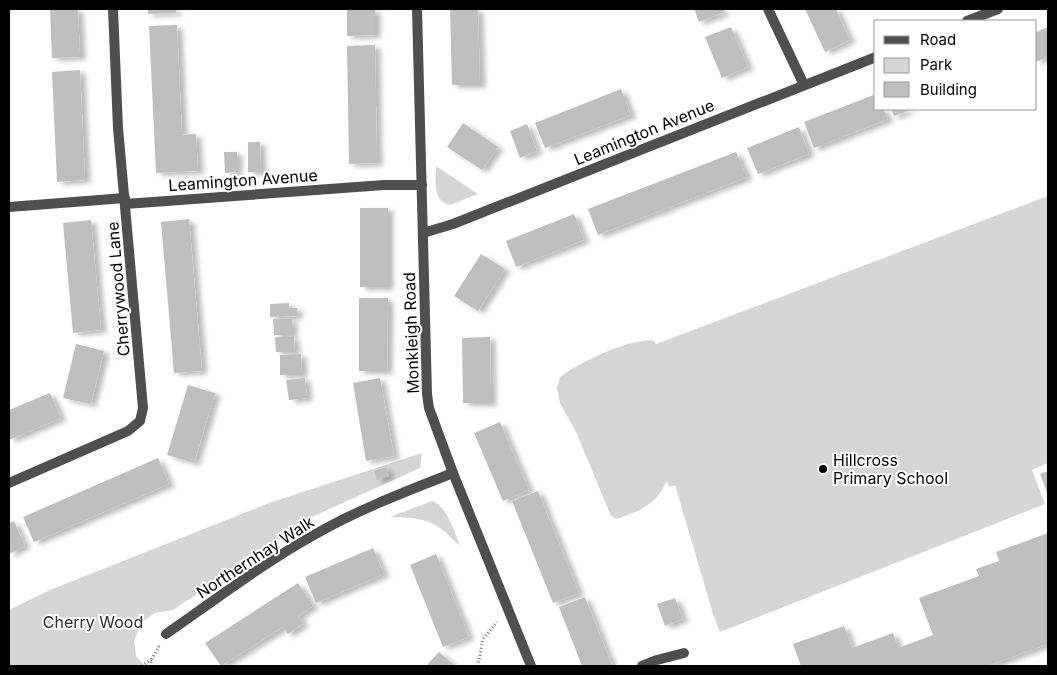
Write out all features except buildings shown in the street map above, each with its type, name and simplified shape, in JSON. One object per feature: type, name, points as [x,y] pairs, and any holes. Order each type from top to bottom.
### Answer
[{"type":"street","name":"Cherrywood Lane","points":[[9,484],[128,431],[140,420],[143,408],[118,128],[113,9]]},
{"type":"street","name":"Monkleigh Road","points":[[417,9],[427,394],[429,408],[453,473],[531,666]]},
{"type":"street","points":[[768,9],[804,85]]},
{"type":"street","points":[[969,20],[998,9]]},
{"type":"street","name":"Leamington Avenue","points":[[424,233],[453,224],[874,58]]},
{"type":"street","name":"Leamington Avenue","points":[[9,207],[375,186],[422,185]]},
{"type":"street","name":"Northernhay Walk","points":[[166,634],[281,554],[316,534],[388,500],[453,473]]},
{"type":"street","points":[[642,666],[684,653]]},
{"type":"path","points":[[478,666],[483,639],[507,609]]},
{"type":"path","points":[[150,666],[166,634]]},
{"type":"path","points":[[142,666],[152,659]]},
{"type":"green space","points":[[436,166],[478,194],[450,205],[444,203],[436,190]]},
{"type":"green space","name":"Hillcross Primary School","points":[[1048,196],[1048,463],[1032,470],[1045,504],[720,632],[675,485],[669,487],[667,481],[658,496],[646,506],[617,519],[611,516],[576,432],[560,403],[557,388],[560,377],[592,358],[619,347],[644,341],[654,341],[656,344]]},
{"type":"green space","name":"Cherry Wood","points":[[422,453],[420,468],[314,516],[173,610],[155,613],[141,623],[134,641],[136,656],[145,666],[9,666],[9,610],[50,590],[269,503]]},
{"type":"green space","points":[[432,501],[446,513],[460,545],[439,527],[426,521],[390,517]]},
{"type":"place","name":"Hillcross Primary School","points":[[823,469]]}]
